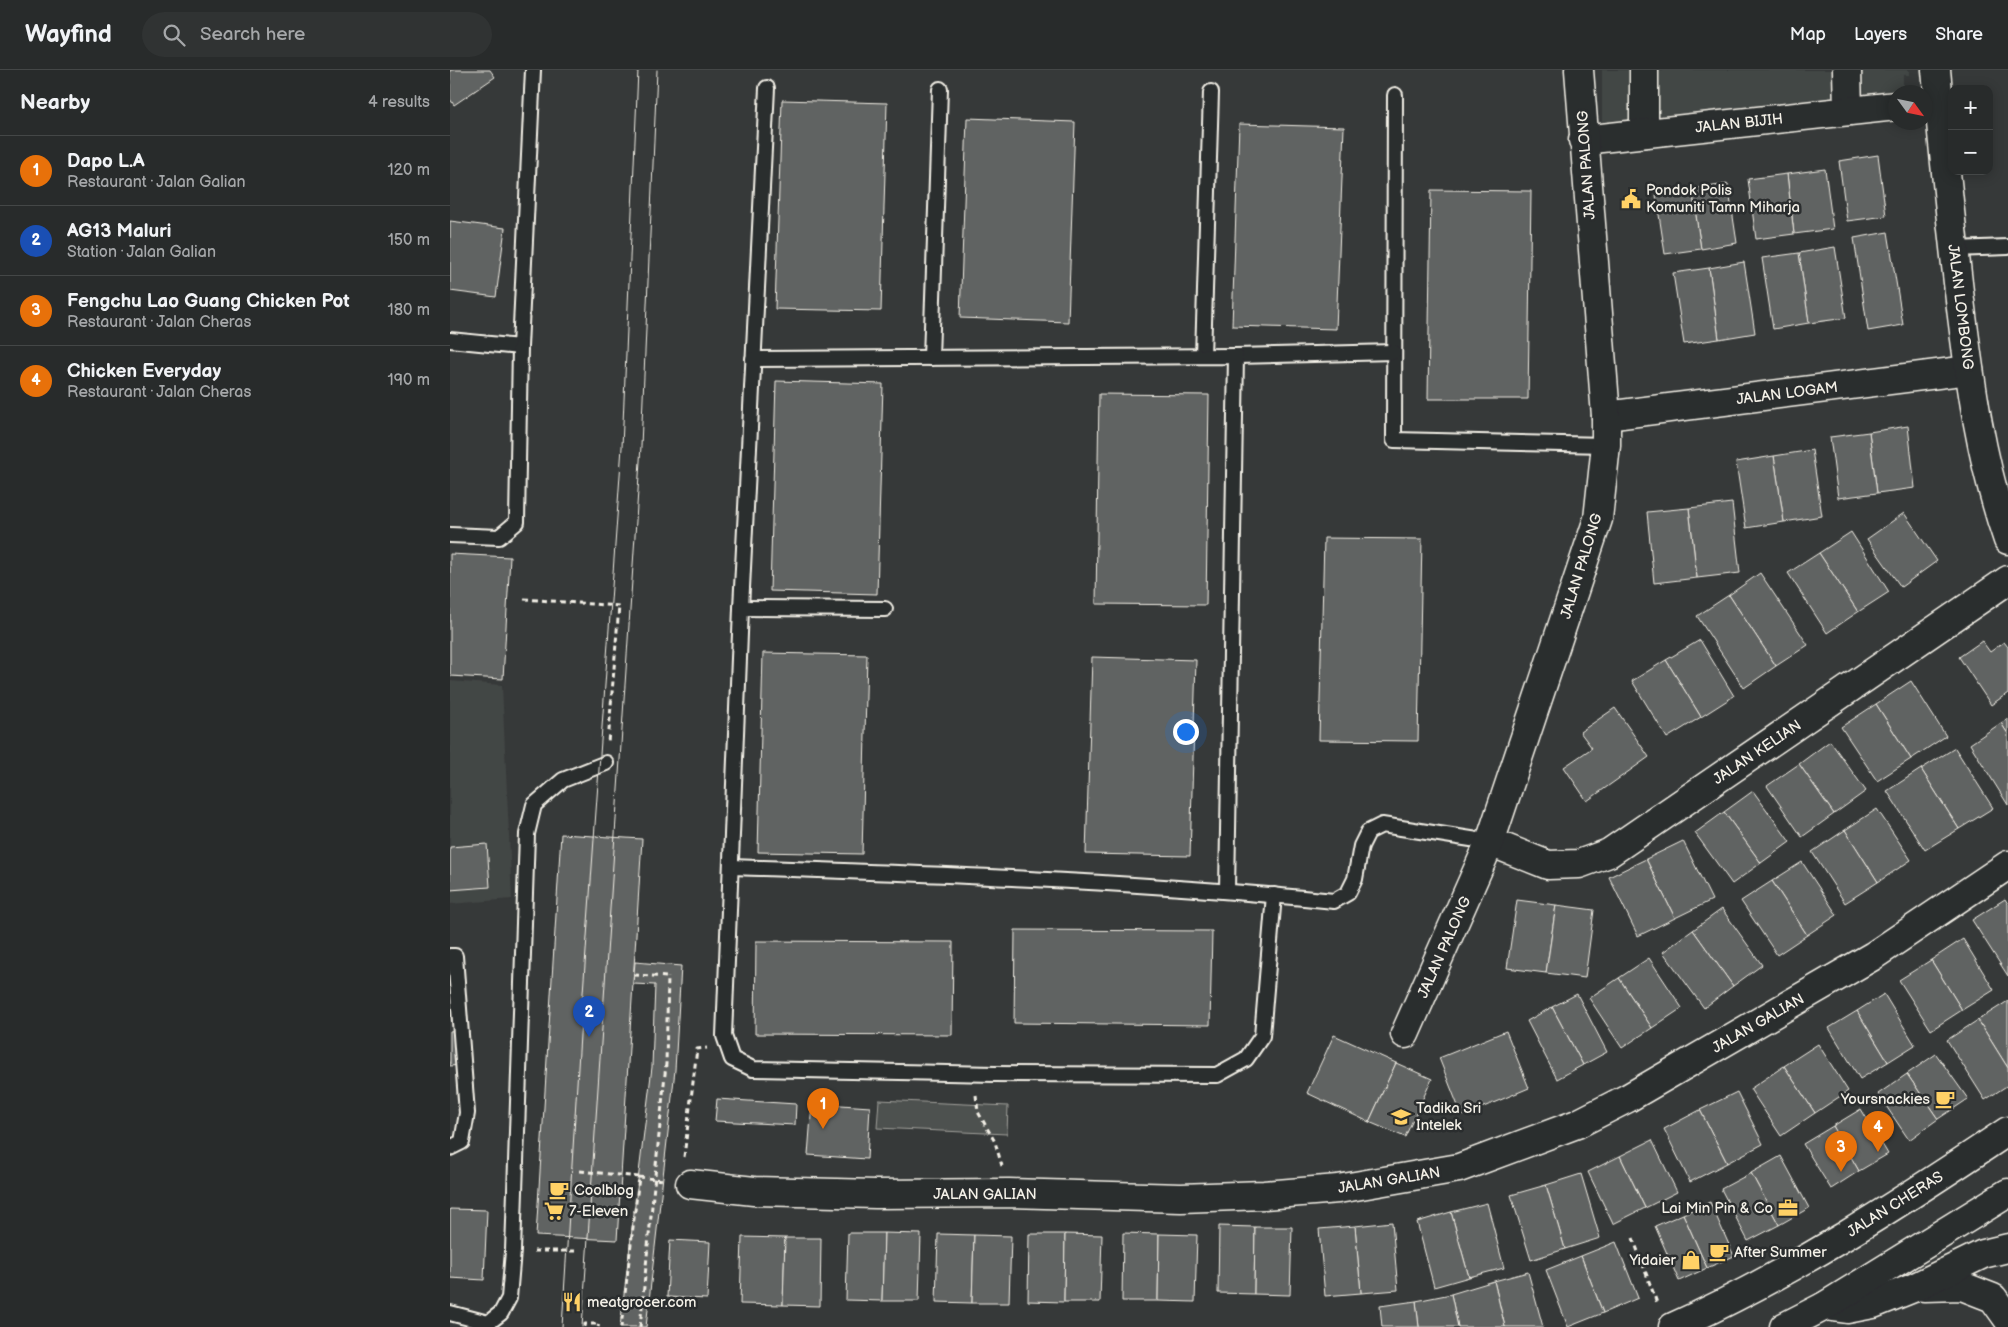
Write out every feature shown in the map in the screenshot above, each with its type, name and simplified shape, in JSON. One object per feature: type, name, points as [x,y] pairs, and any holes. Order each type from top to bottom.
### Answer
[{"type":"street","name":"JALAN PALONG","points":[[1405,1034],[1490,842],[1598,519],[1606,445],[1606,416],[1579,70]]},
{"type":"street","points":[[1644,70],[1644,133]]},
{"type":"street","points":[[1848,70],[1848,111]]},
{"type":"street","name":"JALAN LOMBONG","points":[[1933,94],[1936,70]]},
{"type":"street","name":"JALAN BIJIH","points":[[1583,140],[1888,107]]},
{"type":"street","name":"JALAN LOMBONG","points":[[1933,109],[1954,249],[1969,370],[1987,468],[2008,540]]},
{"type":"street","name":"JALAN LOGAM","points":[[1606,416],[1969,370]]},
{"type":"street","name":"JALAN KELIAN","points":[[1490,842],[1548,865],[1579,864],[1609,853],[2008,580]]},
{"type":"street","name":"JALAN GALIAN","points":[[687,1174],[754,1191],[876,1194],[1008,1193],[1181,1198],[1264,1195],[1338,1189],[1459,1168],[1577,1124],[1628,1098],[1873,956],[2008,865]]},
{"type":"street","name":"JALAN CHERAS","points":[[1666,1318],[1726,1304],[1796,1266],[1926,1186],[2008,1131]]},
{"type":"street","points":[[1784,1327],[1825,1306],[2008,1193]]},
{"type":"street","points":[[1825,1306],[1847,1310],[1873,1304],[1913,1288],[1983,1254],[2008,1248]]},
{"type":"street","points":[[1913,1288],[1962,1286],[1993,1298],[2008,1319]]},
{"type":"lane","points":[[450,535],[499,537],[517,522],[520,347],[533,70]]},
{"type":"lane","points":[[767,88],[741,608],[724,1036],[732,1059],[753,1068],[973,1074],[1217,1075],[1246,1059],[1262,1036],[1274,894]]},
{"type":"lane","points":[[931,358],[940,89]]},
{"type":"lane","points":[[1202,356],[1211,92]]},
{"type":"lane","points":[[1395,95],[1394,440],[1606,445]]},
{"type":"lane","points":[[1954,249],[2008,246]]},
{"type":"lane","points":[[450,340],[520,347]]},
{"type":"lane","points":[[753,359],[1236,356],[1394,352]]},
{"type":"lane","points":[[1227,890],[1236,356]]},
{"type":"lane","points":[[741,608],[885,608]]},
{"type":"lane","points":[[450,1313],[488,1324],[501,1313],[509,1298],[513,1251],[527,834],[534,806],[563,780],[606,763]]},
{"type":"lane","points":[[732,868],[993,877],[1227,890],[1334,900],[1348,892],[1355,879],[1360,846],[1368,832],[1382,825],[1490,842]]},
{"type":"lane","points":[[450,956],[455,956],[467,1113],[462,1142],[450,1148]]},
{"type":"path","points":[[524,599],[619,606],[606,763]]},
{"type":"path","points":[[634,975],[668,977],[666,1064],[640,1327]]},
{"type":"path","points":[[687,1174],[697,1049],[728,1047]]},
{"type":"path","points":[[973,1074],[978,1112],[995,1142],[1008,1193]]},
{"type":"path","points":[[580,1171],[639,1177],[621,1327]]},
{"type":"path","points":[[1633,1238],[1666,1318]]},
{"type":"path","points":[[513,1251],[578,1251]]},
{"type":"path","points":[[585,1327],[585,1324],[599,1324],[598,1327]]},
{"type":"shaded area","points":[[1602,70],[1909,70],[1909,75],[1903,75],[1903,85],[1888,85],[1888,93],[1602,124]]},
{"type":"shaded area","points":[[450,681],[502,685],[512,899],[450,904]]},
{"type":"shaded area","points":[[879,1100],[1008,1106],[1007,1134],[877,1128]]},
{"type":"building","points":[[450,70],[490,70],[495,77],[454,105],[450,99]]},
{"type":"building","points":[[782,100],[887,103],[881,311],[775,309]]},
{"type":"building","points":[[967,118],[1075,122],[1068,322],[960,318]]},
{"type":"building","points":[[1239,124],[1344,127],[1336,329],[1232,326]]},
{"type":"building","points":[[1878,155],[1886,216],[1847,221],[1839,161]]},
{"type":"building","points":[[1825,169],[1833,229],[1794,234],[1787,174]]},
{"type":"building","points":[[1787,174],[1794,234],[1756,239],[1748,179]]},
{"type":"building","points":[[1728,184],[1737,243],[1701,249],[1692,189]]},
{"type":"building","points":[[1692,189],[1701,249],[1665,254],[1656,195]]},
{"type":"building","points":[[1431,190],[1531,191],[1528,399],[1428,399]]},
{"type":"building","points":[[450,221],[505,228],[496,297],[450,291]]},
{"type":"building","points":[[1888,232],[1903,325],[1868,331],[1854,238]]},
{"type":"building","points":[[1835,247],[1846,318],[1809,323],[1799,253]]},
{"type":"building","points":[[1799,253],[1809,323],[1773,329],[1762,258]]},
{"type":"building","points":[[1744,262],[1755,333],[1719,339],[1709,268]]},
{"type":"building","points":[[1709,268],[1719,339],[1684,344],[1673,273]]},
{"type":"building","points":[[776,381],[883,384],[877,594],[770,591]]},
{"type":"building","points":[[1099,394],[1209,395],[1206,605],[1096,604]]},
{"type":"building","points":[[1908,426],[1915,488],[1877,493],[1869,432]]},
{"type":"building","points":[[1869,432],[1877,493],[1838,498],[1830,437]]},
{"type":"building","points":[[1812,450],[1822,516],[1784,522],[1774,456]]},
{"type":"building","points":[[1774,456],[1784,522],[1746,528],[1736,462]]},
{"type":"building","points":[[1732,503],[1740,573],[1697,578],[1689,508]]},
{"type":"building","points":[[1689,508],[1697,578],[1654,583],[1647,512]]},
{"type":"building","points":[[1904,513],[1937,561],[1901,587],[1867,539]]},
{"type":"building","points":[[1851,532],[1889,592],[1858,612],[1819,553]]},
{"type":"building","points":[[1324,538],[1422,539],[1418,741],[1319,740]]},
{"type":"building","points":[[1819,553],[1858,612],[1827,633],[1788,573]]},
{"type":"building","points":[[450,554],[510,557],[503,679],[450,676]]},
{"type":"building","points":[[1760,573],[1808,645],[1776,666],[1729,595]]},
{"type":"building","points":[[1729,595],[1776,666],[1744,688],[1697,616]]},
{"type":"building","points":[[1700,640],[1734,696],[1701,717],[1666,660]]},
{"type":"building","points":[[1982,641],[1990,652],[2004,642],[2008,647],[2008,693],[1991,705],[1959,657]]},
{"type":"building","points":[[763,653],[867,655],[862,854],[758,852]]},
{"type":"building","points":[[1092,657],[1196,660],[1190,856],[1086,854]]},
{"type":"building","points":[[1666,660],[1701,717],[1667,738],[1632,681]]},
{"type":"building","points":[[1911,681],[1946,736],[1911,759],[1876,704]]},
{"type":"building","points":[[1876,704],[1911,759],[1877,781],[1841,727]]},
{"type":"building","points":[[1615,708],[1649,757],[1587,801],[1564,767],[1592,748],[1580,732]]},
{"type":"building","points":[[2008,719],[2008,734],[2001,723]]},
{"type":"building","points":[[2001,723],[2008,734],[2008,805],[1970,744]]},
{"type":"building","points":[[1830,741],[1866,791],[1834,814],[1799,764]]},
{"type":"building","points":[[1955,748],[1993,808],[1959,829],[1921,769]]},
{"type":"building","points":[[1799,764],[1834,814],[1802,837],[1767,786]]},
{"type":"building","points":[[1921,769],[1959,829],[1925,850],[1887,791]]},
{"type":"building","points":[[1753,791],[1790,842],[1761,863],[1724,812]]},
{"type":"building","points":[[1877,809],[1911,860],[1878,882],[1845,830]]},
{"type":"building","points":[[1724,812],[1761,863],[1732,884],[1695,833]]},
{"type":"building","points":[[1845,830],[1878,882],[1845,903],[1812,852]]},
{"type":"building","points":[[561,834],[642,839],[617,1240],[536,1236]]},
{"type":"building","points":[[1683,841],[1712,900],[1675,918],[1646,859]]},
{"type":"building","points":[[487,844],[490,887],[450,890],[450,847]]},
{"type":"building","points":[[1646,859],[1675,918],[1638,936],[1609,877]]},
{"type":"building","points":[[1802,862],[1837,915],[1807,935],[1772,881]]},
{"type":"building","points":[[1772,881],[1807,935],[1777,955],[1741,901]]},
{"type":"building","points":[[2005,899],[2008,904],[2008,976],[1972,920]]},
{"type":"building","points":[[1517,900],[1556,905],[1546,973],[1507,968]]},
{"type":"building","points":[[1556,905],[1594,910],[1585,978],[1546,973]]},
{"type":"building","points":[[1722,909],[1762,965],[1733,986],[1693,930]]},
{"type":"building","points":[[1015,930],[1212,931],[1210,1025],[1014,1023]]},
{"type":"building","points":[[1693,930],[1733,986],[1704,1008],[1663,952]]},
{"type":"building","points":[[1963,939],[1994,990],[1962,1010],[1931,960]]},
{"type":"building","points":[[756,941],[953,942],[952,1035],[755,1034]]},
{"type":"building","points":[[1649,958],[1682,1008],[1652,1028],[1619,978]]},
{"type":"building","points":[[1931,960],[1962,1010],[1931,1030],[1899,980]]},
{"type":"building","points":[[635,962],[681,966],[675,1070],[646,1327],[620,1327],[652,1067],[655,985],[633,984]]},
{"type":"building","points":[[1619,978],[1652,1028],[1622,1048],[1589,998]]},
{"type":"building","points":[[1577,994],[1607,1052],[1583,1065],[1552,1007]]},
{"type":"building","points":[[1884,994],[1915,1045],[1888,1062],[1857,1011]]},
{"type":"building","points":[[2008,1001],[2008,1068],[1978,1020]]},
{"type":"building","points":[[1552,1007],[1583,1065],[1557,1079],[1527,1021]]},
{"type":"building","points":[[1857,1011],[1888,1062],[1860,1079],[1829,1028]]},
{"type":"building","points":[[1978,1020],[2008,1068],[2008,1085],[1985,1100],[1947,1040]]},
{"type":"building","points":[[457,1030],[461,1065],[450,1066],[450,1031]]},
{"type":"building","points":[[1506,1031],[1529,1088],[1462,1116],[1439,1058]]},
{"type":"building","points":[[1334,1035],[1396,1063],[1369,1122],[1307,1093]]},
{"type":"building","points":[[1818,1044],[1848,1091],[1815,1113],[1784,1066]]},
{"type":"building","points":[[1936,1054],[1968,1099],[1938,1119],[1907,1074]]},
{"type":"building","points":[[1396,1063],[1432,1079],[1405,1137],[1369,1122]]},
{"type":"building","points":[[1784,1066],[1815,1113],[1781,1136],[1750,1089]]},
{"type":"building","points":[[1907,1074],[1938,1119],[1909,1140],[1878,1094]]},
{"type":"building","points":[[1737,1092],[1763,1144],[1727,1163],[1700,1110]]},
{"type":"building","points":[[717,1099],[796,1104],[795,1125],[715,1121]]},
{"type":"building","points":[[812,1103],[870,1107],[867,1159],[808,1155]]},
{"type":"building","points":[[1861,1109],[1888,1154],[1859,1171],[1833,1126]]},
{"type":"building","points":[[1700,1110],[1727,1163],[1690,1182],[1664,1129]]},
{"type":"building","points":[[1833,1126],[1859,1171],[1831,1189],[1803,1144]]},
{"type":"building","points":[[1652,1140],[1677,1192],[1645,1208],[1620,1156]]},
{"type":"building","points":[[1620,1156],[1645,1208],[1613,1224],[1588,1172]]},
{"type":"building","points":[[1781,1156],[1809,1208],[1779,1225],[1751,1173]]},
{"type":"building","points":[[1751,1173],[1779,1225],[1748,1241],[1721,1189]]},
{"type":"building","points":[[1581,1174],[1600,1238],[1565,1249],[1546,1185]]},
{"type":"building","points":[[1546,1185],[1565,1249],[1531,1260],[1511,1195]]},
{"type":"building","points":[[1710,1202],[1734,1256],[1707,1268],[1683,1214]]},
{"type":"building","points":[[1487,1203],[1504,1268],[1469,1277],[1451,1212]]},
{"type":"building","points":[[450,1209],[487,1210],[484,1280],[450,1278]]},
{"type":"building","points":[[1451,1212],[1469,1277],[1434,1287],[1417,1222]]},
{"type":"building","points":[[1683,1214],[1707,1268],[1679,1281],[1655,1226]]},
{"type":"building","points":[[1392,1222],[1398,1290],[1361,1293],[1355,1226]]},
{"type":"building","points":[[1219,1226],[1255,1227],[1254,1294],[1218,1293]]},
{"type":"building","points":[[1355,1226],[1361,1293],[1325,1296],[1319,1229]]},
{"type":"building","points":[[1255,1227],[1292,1227],[1290,1295],[1254,1294]]},
{"type":"building","points":[[848,1233],[884,1233],[882,1301],[846,1300]]},
{"type":"building","points":[[884,1233],[921,1234],[919,1301],[882,1301]]},
{"type":"building","points":[[1123,1233],[1159,1234],[1158,1301],[1122,1301]]},
{"type":"building","points":[[938,1234],[974,1235],[972,1303],[936,1302]]},
{"type":"building","points":[[1029,1234],[1065,1234],[1064,1302],[1028,1301]]},
{"type":"building","points":[[1065,1234],[1102,1235],[1100,1302],[1064,1302]]},
{"type":"building","points":[[1159,1234],[1197,1235],[1195,1302],[1158,1301]]},
{"type":"building","points":[[974,1235],[1011,1236],[1009,1303],[972,1303]]},
{"type":"building","points":[[742,1237],[785,1238],[783,1305],[740,1304]]},
{"type":"building","points":[[785,1238],[821,1238],[820,1306],[783,1305]]},
{"type":"building","points":[[670,1240],[710,1242],[707,1299],[667,1297]]},
{"type":"building","points":[[1616,1242],[1638,1298],[1603,1313],[1581,1256]]},
{"type":"building","points":[[1581,1256],[1603,1313],[1568,1327],[1546,1270]]},
{"type":"building","points":[[1528,1272],[1543,1327],[1505,1327],[1494,1281]]},
{"type":"building","points":[[1494,1281],[1505,1327],[1458,1327],[1451,1294]]},
{"type":"building","points":[[1451,1294],[1458,1327],[1419,1327],[1416,1301]]},
{"type":"building","points":[[1416,1301],[1419,1327],[1382,1327],[1380,1306]]},
{"type":"tram line","points":[[562,1327],[580,1035],[622,447],[638,70]]},
{"type":"tram line","points":[[582,1327],[641,446],[657,70]]},
{"type":"place","name":"Pondok Polis Komuniti Tamn Miharja","points":[[1631,199]]},
{"type":"place","name":"AG13 Maluri","points":[[589,1037]]},
{"type":"place","name":"Yoursnackies","points":[[1945,1099]]},
{"type":"place","name":"Tadika Sri Intelek","points":[[1401,1117]]},
{"type":"place","name":"Dapo L.A","points":[[823,1129]]},
{"type":"place","name":"Chicken Everyday","points":[[1878,1152]]},
{"type":"place","name":"Fengchu Lao Guang Chicken Pot","points":[[1841,1172]]},
{"type":"place","name":"Coolblog","points":[[559,1190]]},
{"type":"place","name":"Lai Min Pin & Co","points":[[1788,1208]]},
{"type":"place","name":"7-Eleven","points":[[554,1211]]},
{"type":"place","name":"After Summer","points":[[1719,1252]]},
{"type":"place","name":"Yidaier","points":[[1691,1260]]},
{"type":"place","name":"meatgrocer.com","points":[[572,1302]]}]
